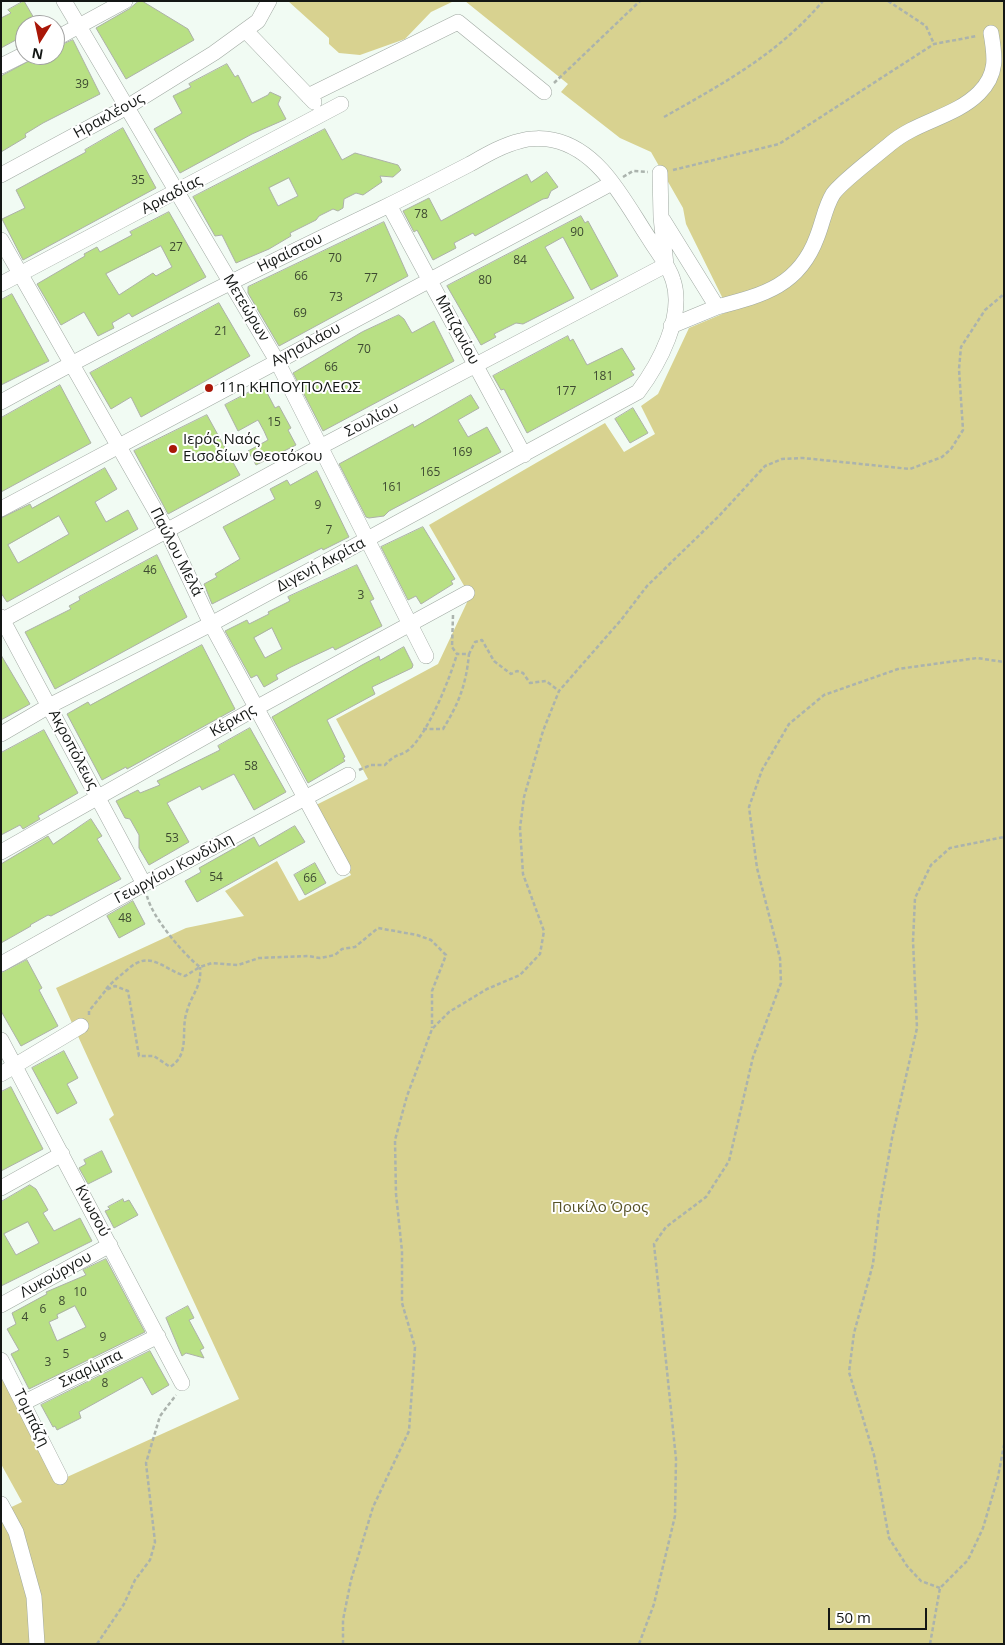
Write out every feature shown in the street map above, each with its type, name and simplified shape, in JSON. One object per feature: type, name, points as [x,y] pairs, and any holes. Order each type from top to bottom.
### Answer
[{"type":"street","name":"Μετεώρων","points":[[64,1],[277,361],[426,656]]},
{"type":"street","points":[[65,34],[125,1]]},
{"type":"street","name":"Ηρακλέους","points":[[1,175],[127,107],[214,53],[258,21],[266,2]]},
{"type":"street","points":[[308,96],[458,22],[544,92]]},
{"type":"street","points":[[246,31],[324,113]]},
{"type":"street","points":[[671,326],[717,307],[762,296],[784,284],[801,266],[817,238],[824,213],[834,192],[893,142],[919,124],[958,108],[979,93],[991,76],[995,59],[991,33]]},
{"type":"street","points":[[1,66],[15,59]]},
{"type":"street","name":"Αρκαδίας","points":[[1,284],[341,104]]},
{"type":"street","name":"Ηφαίστου","points":[[1,402],[71,363],[230,282],[390,205],[500,148],[522,140],[551,139],[566,144],[592,159],[612,183],[666,265]]},
{"type":"street","points":[[660,173],[661,217],[666,265],[676,290],[676,304],[671,326]]},
{"type":"street","name":"Αγησιλάου","points":[[1,508],[612,183]]},
{"type":"street","name":"Μπιζανίου","points":[[390,205],[524,455]]},
{"type":"street","points":[[661,217],[717,307]]},
{"type":"street","name":"Παύλου Μελά","points":[[1,240],[167,531],[211,624],[307,798],[343,868]]},
{"type":"street","name":"Σουλίου","points":[[2,619],[167,531],[320,446],[666,265]]},
{"type":"street","name":"Διγενή Ακρίτα","points":[[1,734],[49,706],[211,624],[368,540],[638,392],[654,368],[671,326]]},
{"type":"street","name":"Κέρκης","points":[[1,852],[99,799],[256,708],[467,593]]},
{"type":"street","name":"Ακροπόλεως","points":[[2,619],[144,884]]},
{"type":"street","name":"Γεωργίου Κονδύλη","points":[[1,964],[144,884],[348,775]]},
{"type":"street","points":[[1,1074],[81,1026]]},
{"type":"street","name":"Κνωσού","points":[[1,1040],[182,1383]]},
{"type":"street","points":[[1,1188],[62,1154]]},
{"type":"street","name":"Λυκούργου","points":[[1,1305],[110,1245]]},
{"type":"street","name":"Σκαρίμπα","points":[[23,1403],[158,1336]]},
{"type":"street","name":"Τομπάζη","points":[[1,1360],[60,1477]]},
{"type":"street","points":[[1,1504],[16,1532],[34,1597],[37,1644]]},
{"type":"path","points":[[544,92],[640,1]]},
{"type":"path","points":[[664,116],[733,79],[772,50],[808,19],[823,1]]},
{"type":"path","points":[[888,1],[926,26],[934,44]]},
{"type":"path","points":[[612,183],[634,171],[660,173],[779,144],[934,44],[991,33]]},
{"type":"path","points":[[432,1029],[449,1012],[487,990],[520,975],[540,954],[544,931],[523,874],[520,828],[524,797],[542,731],[559,691],[621,620],[647,586],[719,516],[765,466],[782,459],[803,458],[910,469],[942,457],[951,449],[963,430],[959,369],[961,346],[985,310],[1004,294]]},
{"type":"path","points":[[451,602],[453,612],[452,647],[457,654]]},
{"type":"path","points":[[423,729],[443,729],[456,710],[466,678],[469,654],[476,642],[482,640],[494,661],[511,674],[517,670],[524,673],[530,683],[546,681],[559,691]]},
{"type":"path","points":[[457,654],[469,654]]},
{"type":"path","points":[[348,775],[371,765],[385,765],[393,756],[408,751],[423,729],[448,684],[457,654]]},
{"type":"path","points":[[639,1644],[654,1604],[675,1516],[676,1459],[654,1244],[666,1227],[706,1197],[730,1160],[753,1057],[781,983],[780,958],[757,868],[749,807],[762,770],[789,724],[824,695],[898,668],[977,658],[1004,662]]},
{"type":"path","points":[[940,1588],[921,1581],[907,1566],[889,1538],[874,1455],[849,1372],[854,1333],[874,1264],[879,1212],[892,1138],[917,1028],[913,941],[915,898],[930,866],[950,848],[1004,837]]},
{"type":"path","points":[[106,990],[115,986],[128,991],[139,1056],[154,1056],[170,1067],[178,1063],[186,1041],[184,1027],[186,1011],[201,981],[200,967],[173,940],[158,918],[149,904],[144,884]]},
{"type":"path","points":[[81,1026],[88,1020],[89,1011],[115,978],[142,959],[162,964],[185,976],[200,967],[212,963],[238,965],[259,958],[320,958],[335,955],[342,949],[355,947],[378,928],[417,935],[431,940],[446,955],[432,991],[432,1029],[407,1096],[395,1140],[396,1194],[402,1251],[402,1303],[415,1347],[409,1431],[373,1507],[351,1580],[343,1620],[343,1644]]},
{"type":"path","points":[[97,1644],[124,1604],[135,1580],[150,1560],[155,1542],[146,1463],[160,1416],[172,1402],[182,1383]]},
{"type":"path","points":[[930,1644],[940,1588],[968,1560],[983,1528],[998,1477],[1004,1445]]},
{"type":"green space","points":[[288,1],[454,1],[431,12],[405,39],[360,55],[339,53],[329,44],[329,38]]},
{"type":"green space","name":"Ποικίλο Όρος","points":[[465,1],[1004,1],[1004,1644],[1,1644],[1,1512],[22,1502],[1,1464],[1,1374],[56,1482],[239,1399],[109,1119],[114,1115],[56,988],[186,928],[244,916],[225,891],[277,861],[299,901],[351,875],[316,805],[368,779],[336,719],[438,664],[470,596],[429,525],[605,423],[624,452],[655,434],[641,406],[658,394],[689,328],[739,307],[724,301],[686,224],[683,208],[651,152],[620,138],[561,92],[568,84]]},
{"type":"building","points":[[24,1],[32,15],[15,15],[15,40],[1,48],[1,18],[11,13],[8,10]]},
{"type":"building","points":[[139,1],[188,29],[194,40],[126,79],[96,28]]},
{"type":"building","points":[[73,40],[100,94],[43,123],[25,134],[26,137],[1,152],[1,76],[21,65],[65,65],[65,44]]},
{"type":"building","points":[[227,64],[235,77],[238,75],[252,103],[268,95],[270,92],[281,97],[278,104],[286,119],[252,134],[180,173],[154,129],[182,113],[173,96],[191,87],[189,84]]},
{"type":"building","points":[[123,128],[156,188],[23,260],[2,219],[25,208],[16,190],[86,152],[85,150]]},
{"type":"building","points":[[325,129],[342,160],[355,153],[398,165],[401,170],[393,177],[380,176],[382,182],[363,195],[356,193],[344,199],[343,208],[338,211],[333,209],[319,216],[316,220],[290,233],[291,236],[269,249],[236,263],[222,235],[215,236],[193,197]],"holes":[[[289,178],[298,196],[278,206],[269,188]]]},
{"type":"building","points":[[547,172],[558,187],[551,191],[548,198],[475,236],[473,233],[454,243],[456,248],[433,260],[417,230],[414,232],[403,211],[429,198],[441,221],[527,174],[531,182]]},
{"type":"building","points":[[169,212],[206,277],[132,317],[129,313],[112,323],[114,328],[98,336],[84,312],[61,325],[37,284],[97,247],[100,252],[132,235],[130,232]],"holes":[[[161,246],[172,267],[156,276],[153,273],[119,295],[106,274]]]},
{"type":"building","points":[[581,216],[585,223],[588,221],[618,276],[591,290],[563,237],[545,247],[574,298],[523,324],[516,323],[494,334],[496,337],[481,345],[447,286]]},
{"type":"building","points":[[384,222],[408,276],[279,346],[248,293],[248,287]]},
{"type":"building","points":[[12,294],[49,361],[1,385],[1,300]]},
{"type":"building","points":[[219,303],[250,356],[141,417],[131,397],[111,409],[90,373]]},
{"type":"building","points":[[399,315],[404,319],[412,333],[434,321],[454,361],[323,431],[293,373],[362,332]]},
{"type":"building","points":[[568,336],[570,341],[573,339],[587,365],[622,348],[635,369],[631,371],[634,375],[527,433],[504,389],[501,390],[493,376]]},
{"type":"building","points":[[60,385],[91,443],[1,492],[1,418]]},
{"type":"building","points":[[263,385],[275,408],[279,406],[291,428],[288,430],[296,445],[256,465],[248,451],[268,440],[264,431],[258,420],[238,431],[225,405]]},
{"type":"building","points":[[471,395],[479,408],[458,420],[468,437],[487,427],[501,452],[389,511],[384,516],[366,517],[339,464],[413,424],[414,427]]},
{"type":"building","points":[[633,408],[648,433],[630,443],[615,419]]},
{"type":"building","points":[[207,415],[240,475],[168,514],[134,451]]},
{"type":"building","points":[[105,468],[117,489],[95,502],[106,522],[128,510],[138,529],[7,602],[1,593],[1,518],[30,504],[32,508]],"holes":[[[59,516],[69,534],[18,563],[8,545]]]},
{"type":"building","points":[[317,471],[349,537],[323,550],[322,548],[212,604],[204,584],[217,577],[215,574],[240,559],[223,527],[275,499],[270,489],[287,480],[290,485]]},
{"type":"building","points":[[423,527],[455,579],[451,581],[453,584],[421,604],[416,596],[408,600],[381,547]]},
{"type":"building","points":[[157,555],[187,617],[55,689],[25,632],[71,609],[69,606],[80,600],[79,597]]},
{"type":"building","points":[[357,565],[374,599],[370,601],[382,626],[335,650],[333,647],[291,667],[276,675],[278,679],[264,687],[257,675],[251,678],[225,631],[247,620],[249,624],[269,614],[268,612],[290,601],[288,597]],"holes":[[[272,628],[282,649],[265,658],[254,638]]]},
{"type":"building","points":[[202,645],[235,709],[127,769],[126,767],[102,780],[67,714],[88,702],[90,705]]},
{"type":"building","points":[[404,647],[413,665],[412,668],[372,687],[375,694],[327,720],[345,757],[343,758],[345,761],[308,783],[272,717],[362,665],[379,656],[380,660]]},
{"type":"building","points":[[1,655],[30,704],[1,720]]},
{"type":"building","points":[[250,728],[286,792],[254,810],[234,774],[202,790],[200,786],[167,803],[189,842],[149,865],[139,848],[139,835],[130,819],[125,818],[116,801],[138,790],[140,793],[160,785],[157,781],[220,750],[218,746]]},
{"type":"building","points":[[44,730],[78,793],[38,816],[40,819],[23,829],[20,825],[1,835],[1,753]]},
{"type":"building","points":[[91,819],[102,836],[97,839],[121,879],[51,916],[48,915],[1,943],[1,864],[48,836],[53,844]]},
{"type":"building","points":[[295,826],[305,842],[197,902],[185,881],[201,872],[199,868],[254,837],[259,846]]},
{"type":"building","points":[[315,863],[326,883],[305,895],[294,875]]},
{"type":"building","points":[[133,901],[145,924],[119,938],[107,916]]},
{"type":"building","points":[[27,960],[42,988],[39,990],[58,1026],[21,1046],[1,1011],[1,973]]},
{"type":"building","points":[[64,1051],[78,1078],[67,1084],[77,1103],[57,1114],[32,1068]]},
{"type":"building","points":[[11,1087],[43,1149],[1,1171],[1,1092]]},
{"type":"building","points":[[102,1151],[112,1172],[88,1184],[79,1168],[86,1164],[84,1160]]},
{"type":"building","points":[[30,1185],[36,1189],[48,1210],[43,1213],[54,1231],[80,1218],[92,1241],[1,1286],[1,1202]],"holes":[[[28,1222],[39,1243],[16,1255],[4,1234]]]},
{"type":"building","points":[[123,1199],[124,1202],[129,1200],[138,1215],[114,1228],[105,1211],[110,1209],[108,1207]]},
{"type":"building","points":[[106,1259],[145,1332],[29,1389],[11,1354],[19,1350],[7,1329],[16,1324],[12,1313],[47,1294],[46,1292],[86,1275],[83,1270]],"holes":[[[75,1306],[86,1327],[57,1341],[49,1322],[58,1318],[57,1315]]]},
{"type":"building","points":[[188,1306],[194,1318],[189,1320],[204,1348],[200,1350],[204,1358],[186,1353],[182,1356],[166,1318]]},
{"type":"building","points":[[150,1351],[169,1385],[152,1395],[142,1377],[79,1412],[81,1418],[57,1430],[55,1426],[53,1427],[41,1405]]},
{"type":"place","name":"11η ΚΗΠΟΥΠΟΛΕΩΣ","points":[[209,388]]},
{"type":"place","name":"Ιερός Ναός Εισοδίων Θεοτόκου","points":[[173,449]]}]
